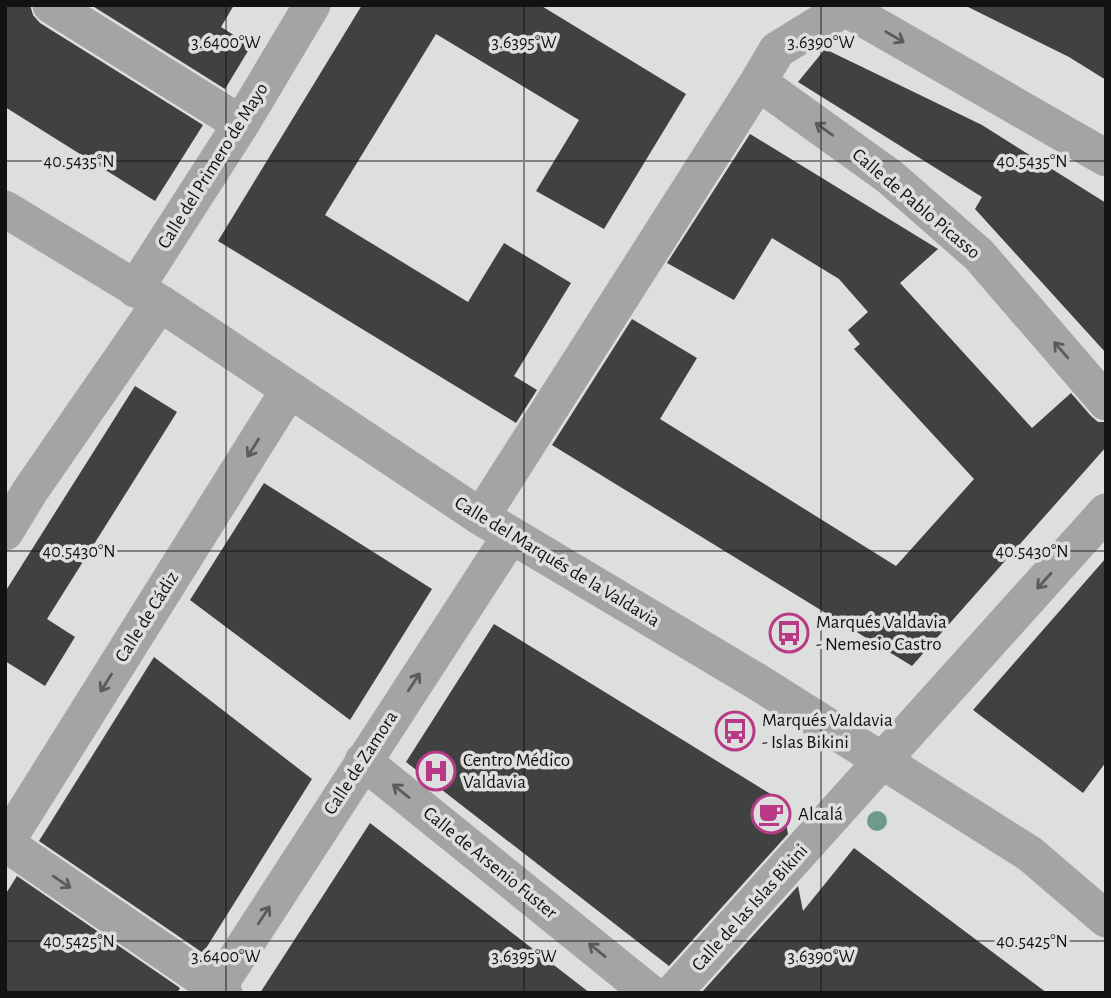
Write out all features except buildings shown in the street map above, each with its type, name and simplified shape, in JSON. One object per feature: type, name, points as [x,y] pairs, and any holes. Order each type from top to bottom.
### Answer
[{"type":"street","points":[[51,5],[241,124]]},
{"type":"street","name":"Calle del Primero de Mayo","points":[[5,532],[18,483],[148,296],[241,124],[312,5]]},
{"type":"street","points":[[758,82],[777,50],[844,6],[1106,158]]},
{"type":"street","name":"Calle de Pablo Picasso","points":[[758,82],[890,177],[979,256],[1106,402]]},
{"type":"street","name":"Calle de Zamora","points":[[218,991],[363,761],[496,526],[758,82]]},
{"type":"street","name":"Calle del Marqués de la Valdavia","points":[[7,213],[148,296],[496,526],[756,681],[1030,854],[1106,919]]},
{"type":"street","name":"Calle de Cádiz","points":[[5,843],[289,390]]},
{"type":"street","name":"Calle de las Islas Bikini","points":[[673,993],[1106,512]]},
{"type":"street","name":"Calle de Arsenio Fuster","points":[[363,761],[650,993]]},
{"type":"street","points":[[5,843],[218,991]]},
{"type":"place","name":"Marqués Valdavia - Nemesio Castro","points":[[789,633]]},
{"type":"place","name":"Marqués Valdavia - Islas Bikini","points":[[735,731]]},
{"type":"place","name":"Centro Médico Valdavia","points":[[436,771]]},
{"type":"place","name":"Alcalá","points":[[771,814]]}]
